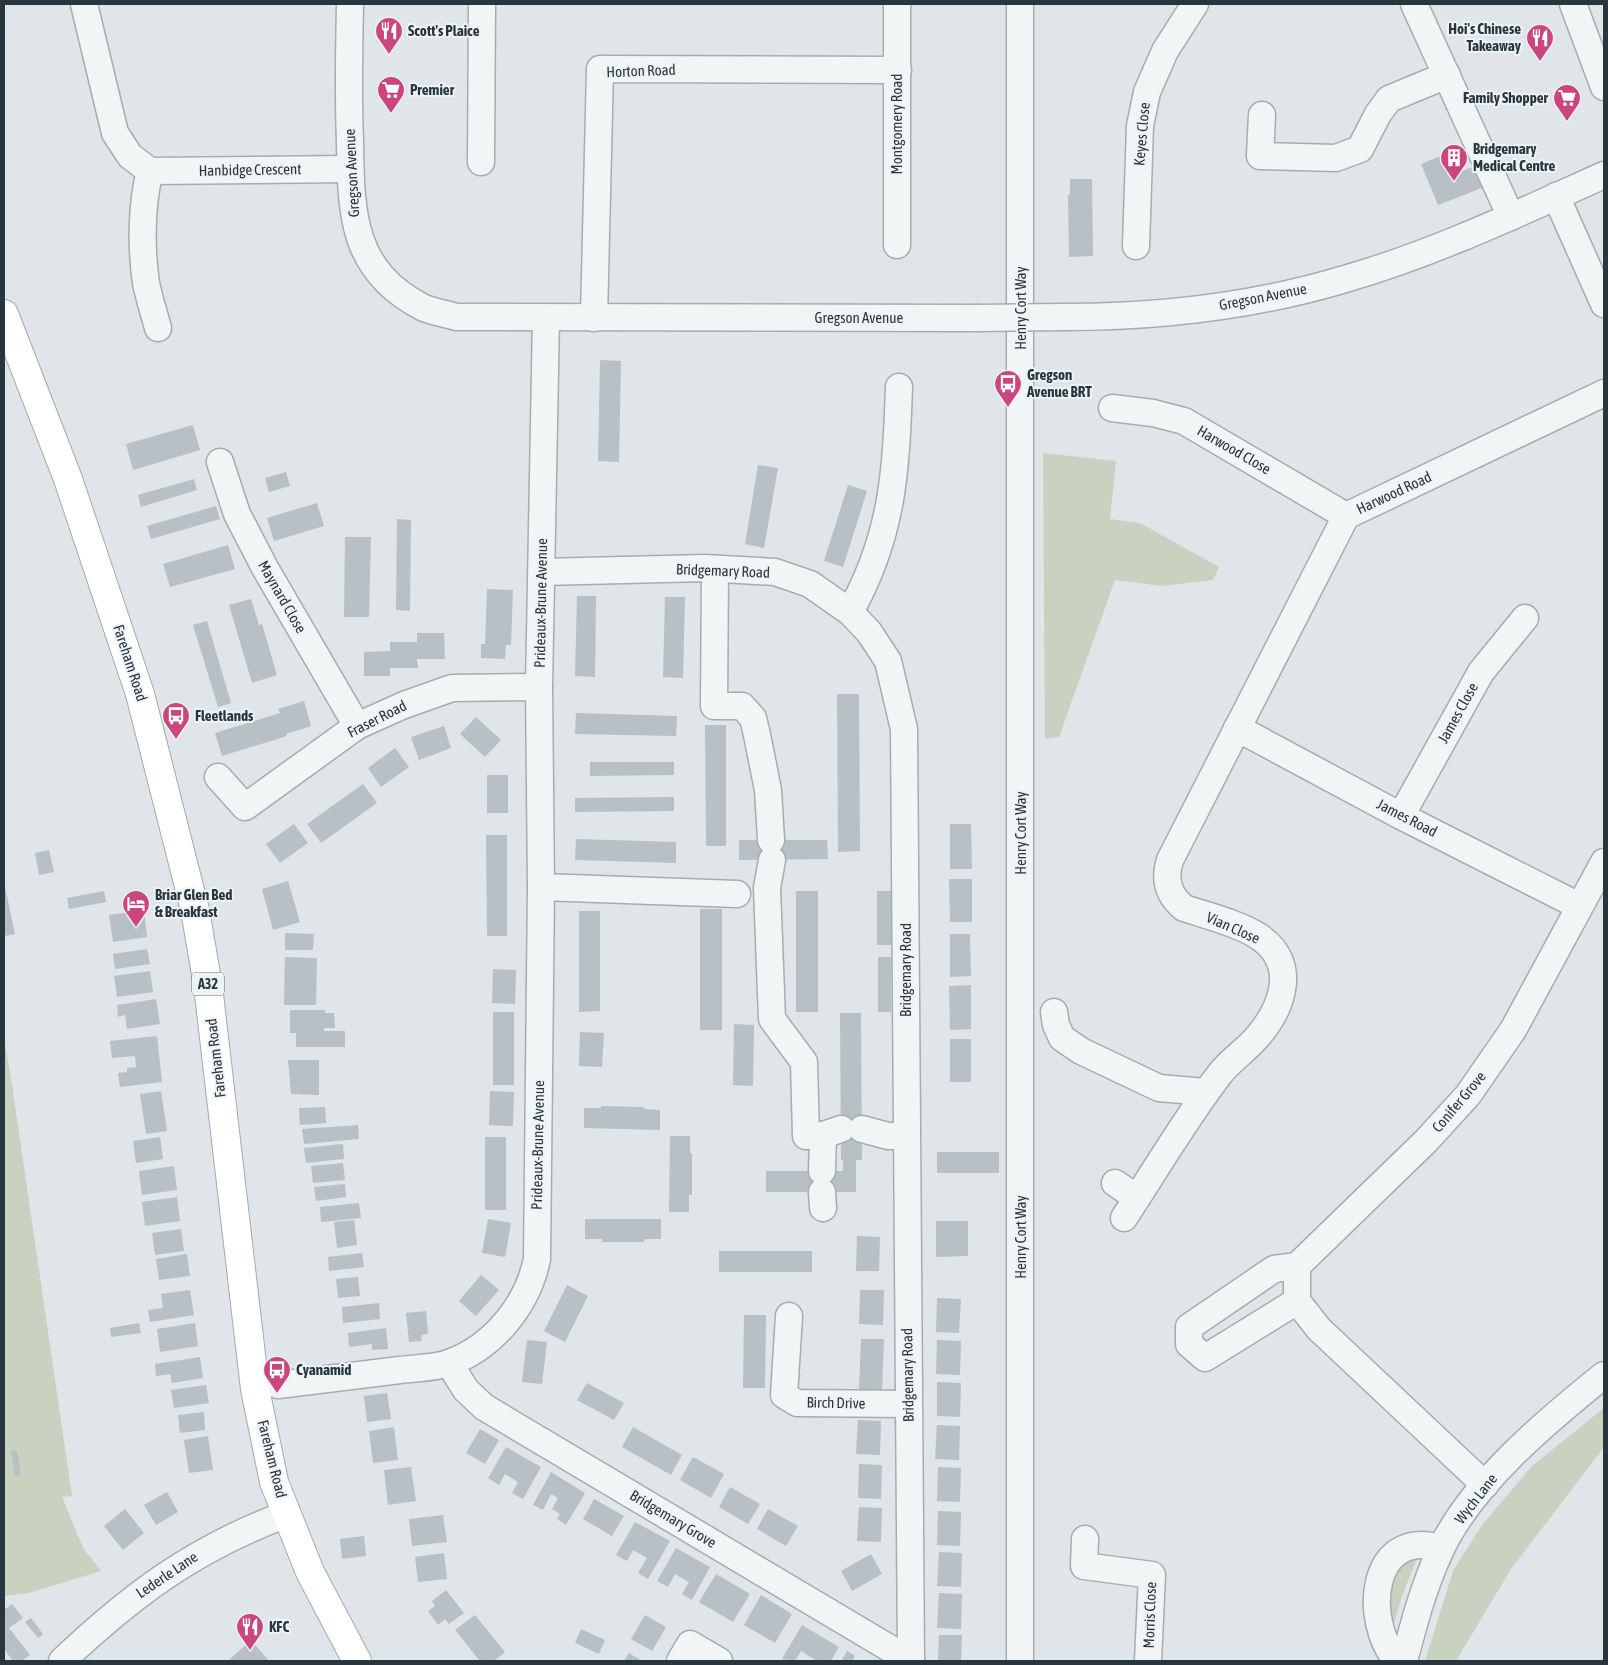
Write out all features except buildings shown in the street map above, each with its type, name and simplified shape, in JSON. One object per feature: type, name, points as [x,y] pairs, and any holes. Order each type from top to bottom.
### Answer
[{"type":"main road","name":"Fareham Road","points":[[4,314],[68,479],[140,694],[190,892],[208,986],[255,1389],[274,1482],[310,1572],[357,1661]]},
{"type":"street","points":[[84,4],[115,133],[130,156],[150,171],[144,195],[146,282],[158,328]]},
{"type":"street","name":"Gregson Avenue","points":[[350,4],[350,169],[351,203],[355,227],[367,254],[381,275],[397,291],[425,308],[457,317],[976,318],[1121,316],[1187,311],[1285,294],[1344,280],[1390,265],[1511,217],[1604,174]]},
{"type":"street","points":[[481,162],[482,4]]},
{"type":"street","name":"Montgomery Road","points":[[897,4],[897,245]]},
{"type":"street","name":"Henry Cort Way","points":[[1020,4],[1020,1661]]},
{"type":"street","name":"Keyes Close","points":[[1136,246],[1140,126],[1146,92],[1165,51],[1195,4]]},
{"type":"street","points":[[1414,4],[1511,217]]},
{"type":"street","points":[[1573,4],[1604,87]]},
{"type":"street","name":"Horton Road","points":[[594,318],[600,69],[898,70]]},
{"type":"street","points":[[1262,115],[1260,156],[1336,158],[1360,149],[1378,114],[1389,99],[1447,75]]},
{"type":"street","name":"Hanbidge Crescent","points":[[150,171],[350,169]]},
{"type":"street","points":[[1556,196],[1604,304]]},
{"type":"street","name":"Prideaux-Brune Avenue","points":[[448,1364],[474,1350],[496,1334],[527,1293],[537,1259],[541,888],[539,687],[546,318]]},
{"type":"street","points":[[850,612],[868,580],[883,538],[897,462],[899,387]]},
{"type":"street","name":"Harwood Road","points":[[1237,728],[1346,516],[1604,394]]},
{"type":"street","name":"Harwood Close","points":[[1112,408],[1153,413],[1184,421],[1346,516]]},
{"type":"street","name":"Maynard Close","points":[[220,462],[237,514],[265,568],[357,726]]},
{"type":"street","points":[[715,569],[714,706],[742,706],[753,718],[768,790],[771,850],[766,888],[772,1019],[804,1062],[806,1136],[842,1131],[906,1136]]},
{"type":"street","name":"Bridgemary Road","points":[[542,572],[715,569],[775,572],[810,584],[850,612],[869,632],[888,661],[904,729],[911,1661]]},
{"type":"street","name":"James Close","points":[[1401,816],[1481,672],[1525,618]]},
{"type":"street","name":"Fraser Road","points":[[218,778],[244,808],[357,726],[404,705],[452,688],[539,687]]},
{"type":"street","name":"James Road","points":[[1237,728],[1401,816],[1578,906]]},
{"type":"street","name":"Vian Close","points":[[1114,1183],[1131,1208],[1206,1092],[1222,1070],[1258,1037],[1273,1018],[1282,996],[1284,978],[1281,965],[1273,949],[1258,936],[1184,908],[1175,901],[1168,889],[1166,871],[1170,860],[1237,728]]},
{"type":"street","name":"Conifer Grove","points":[[1296,1266],[1426,1141],[1468,1095],[1513,1030],[1578,906],[1604,862]]},
{"type":"street","points":[[541,888],[738,894]]},
{"type":"street","points":[[1054,1012],[1056,1048],[1082,1051],[1159,1088],[1206,1092]]},
{"type":"street","points":[[822,1190],[842,1131]]},
{"type":"street","points":[[1298,1301],[1205,1358],[1189,1344],[1189,1327],[1274,1269],[1296,1266],[1298,1301],[1320,1329],[1485,1484]]},
{"type":"street","name":"Birch Drive","points":[[789,1316],[784,1395],[798,1402],[908,1404]]},
{"type":"street","points":[[278,1385],[448,1364]]},
{"type":"street","name":"Bridgemary Grove","points":[[448,1364],[466,1390],[484,1407],[911,1661]]},
{"type":"street","name":"Wych Lane","points":[[1404,1661],[1417,1609],[1442,1548],[1460,1518],[1485,1484],[1542,1428],[1604,1375]]},
{"type":"street","name":"Lederle Lane","points":[[62,1661],[122,1606],[182,1564],[226,1539],[287,1514]]},
{"type":"street","name":"Morris Close","points":[[1085,1539],[1084,1566],[1152,1575],[1148,1661]]},
{"type":"street","points":[[1397,1661],[1390,1653],[1380,1630],[1377,1606],[1378,1581],[1387,1562],[1411,1545],[1428,1544],[1442,1548]]},
{"type":"street","points":[[680,1661],[690,1644],[719,1661]]},
{"type":"green space","points":[[1043,453],[1116,461],[1110,519],[1140,523],[1219,567],[1213,580],[1162,586],[1115,580],[1059,737],[1045,739]]},
{"type":"green space","points":[[4,1039],[72,1496],[62,1497],[83,1548],[101,1571],[29,1593],[4,1596]]},
{"type":"green space","points":[[1604,1408],[1604,1447],[1511,1569],[1456,1661],[1425,1661],[1453,1571],[1482,1525],[1532,1466]]},
{"type":"green space","points":[[1420,1550],[1401,1599],[1393,1628],[1385,1631],[1390,1564]]},
{"type":"place","name":"Scott's Plaice","points":[[389,55]]},
{"type":"place","name":"Hoi's Chinese Takeaway","points":[[1540,62]]},
{"type":"place","name":"Premier","points":[[391,114]]},
{"type":"place","name":"Family Shopper","points":[[1567,122]]},
{"type":"place","name":"Bridgemary Medical Centre","points":[[1454,182]]},
{"type":"place","name":"Gregson Avenue BRT","points":[[1008,408]]},
{"type":"place","name":"Fleetlands","points":[[176,740]]},
{"type":"place","name":"Briar Glen Bed & Breakfast","points":[[136,928]]},
{"type":"place","name":"Cyanamid","points":[[277,1394]]},
{"type":"place","name":"KFC","points":[[250,1651]]}]
